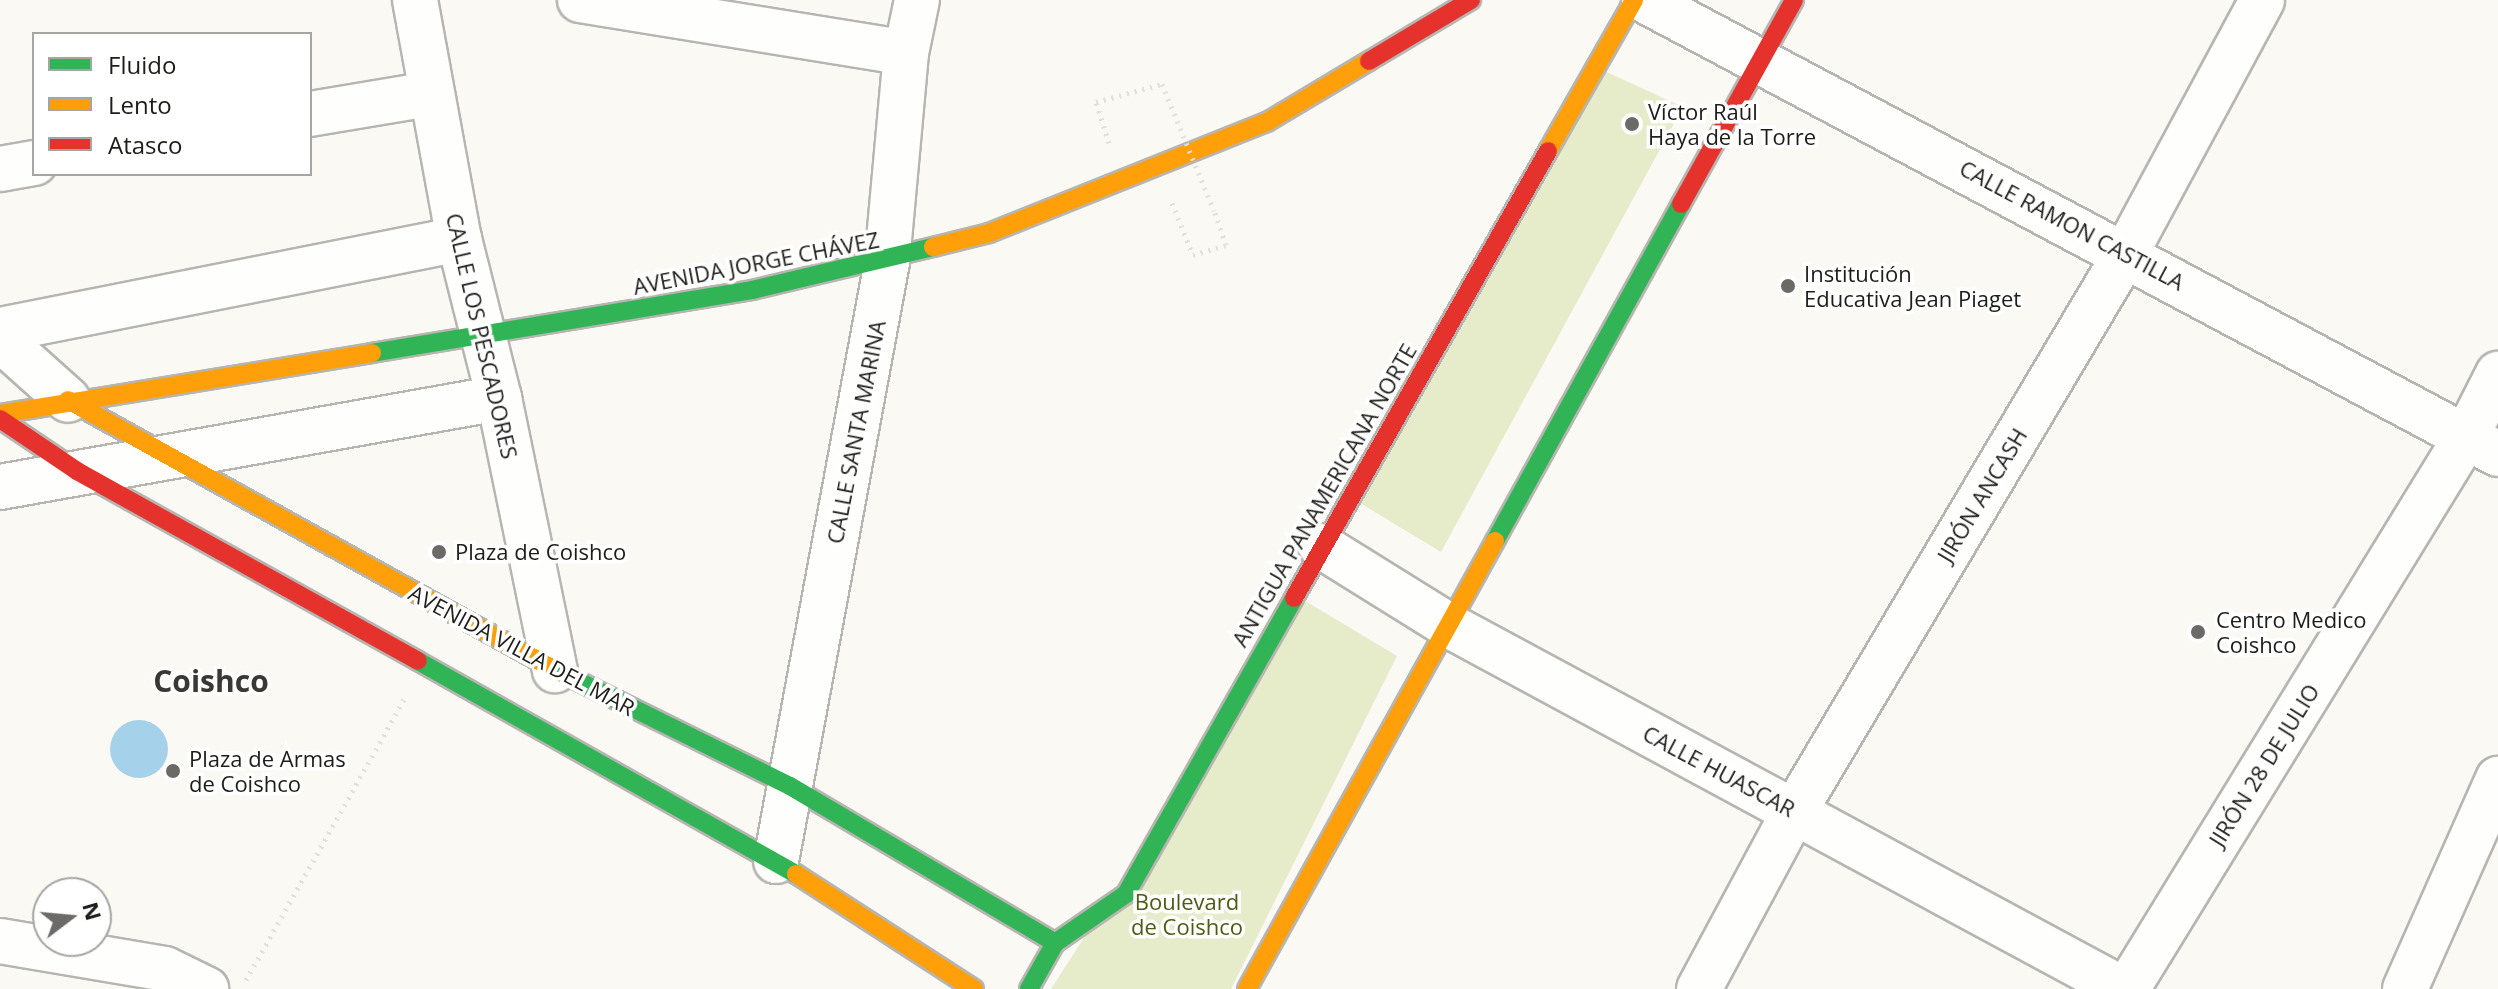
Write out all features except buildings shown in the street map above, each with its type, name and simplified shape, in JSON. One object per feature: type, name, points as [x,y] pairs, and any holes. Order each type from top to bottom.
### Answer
[{"type":"main road","name":"AVENIDA JORGE CHÁVEZ","points":[[0,417],[68,400],[484,338],[887,262],[989,233],[1158,169],[1267,122],[1471,0]]},
{"type":"main road","name":"ANTIGUA PANAMERICANA NORTE","points":[[1029,989],[1055,943],[1126,894],[1634,0]]},
{"type":"main road","points":[[1247,989],[1794,0]]},
{"type":"main road","name":"AVENIDA VILLA DEL MAR","points":[[68,400],[448,620],[790,786],[1055,943]]},
{"type":"main road","points":[[0,417],[77,471],[427,658],[776,861],[974,989]]},
{"type":"street","name":"CALLE LOS PESCADORES","points":[[415,0],[429,94],[459,239],[499,398],[555,670]]},
{"type":"street","points":[[580,0],[906,53]]},
{"type":"street","name":"CALLE SANTA MARINA","points":[[776,861],[887,262],[906,53],[917,0]]},
{"type":"street","name":"CALLE RAMON CASTILLA","points":[[1644,0],[2126,253],[2482,445]]},
{"type":"street","name":"JIRÓN ANCASH","points":[[1699,989],[1794,812],[2126,253],[2262,0]]},
{"type":"street","points":[[312,114],[429,94]]},
{"type":"street","points":[[0,169],[32,163]]},
{"type":"street","points":[[0,330],[459,239]]},
{"type":"street","name":"AVENIDA VILLA DEL MAR","points":[[0,339],[68,400]]},
{"type":"street","name":"JIRÓN 28 DE JULIO","points":[[2124,989],[2482,445],[2498,374]]},
{"type":"street","points":[[0,487],[77,471],[170,461],[499,398]]},
{"type":"street","name":"CALLE HUASCAR","points":[[1321,546],[1448,625],[2124,989]]},
{"type":"street","points":[[2405,989],[2498,779]]},
{"type":"street","points":[[0,941],[165,969],[206,989]]},
{"type":"path","points":[[1096,102],[1162,84],[1226,245],[1193,255],[1158,169]]},
{"type":"path","points":[[241,989],[427,658]]},
{"type":"green space","points":[[1600,69],[1683,107],[1441,552],[1355,500]]},
{"type":"green space","name":"Boulevard de Coishco","points":[[1302,599],[1397,656],[1231,989],[1051,989]]},
{"type":"water","points":[[139,720],[160,728],[168,749],[160,770],[139,778],[118,770],[110,749],[118,728]]},
{"type":"traffic: fast","points":[[1495,541],[1681,204]]},
{"type":"traffic: fast","points":[[372,353],[752,290],[933,247]]},
{"type":"traffic: fast","points":[[1029,989],[1055,943],[1126,894],[1294,598]]},
{"type":"traffic: fast","points":[[418,661],[796,874]]},
{"type":"traffic: fast","points":[[548,666],[790,786],[1055,943]]},
{"type":"traffic: slow","points":[[1548,151],[1634,0]]},
{"type":"traffic: slow","points":[[933,247],[989,233],[1267,122],[1369,61]]},
{"type":"traffic: slow","points":[[0,414],[372,353]]},
{"type":"traffic: slow","points":[[68,400],[548,666]]},
{"type":"traffic: slow","points":[[1247,989],[1495,541]]},
{"type":"traffic: slow","points":[[796,874],[974,989]]},
{"type":"traffic: jam","points":[[1369,61],[1471,0]]},
{"type":"traffic: jam","points":[[1681,204],[1794,0]]},
{"type":"traffic: jam","points":[[1294,598],[1548,151]]},
{"type":"traffic: jam","points":[[0,419],[77,471],[418,661]]},
{"type":"place","name":"Víctor Raúl Haya de la Torre","points":[[1632,124]]},
{"type":"place","name":"Institución Educativa Jean Piaget","points":[[1788,286]]},
{"type":"place","name":"Plaza de Coishco","points":[[439,552]]},
{"type":"place","name":"Centro Medico Coishco","points":[[2198,632]]},
{"type":"place","name":"Plaza de Armas de Coishco","points":[[173,771]]},
{"type":"district","name":"Coishco","points":[[211,681]]}]
